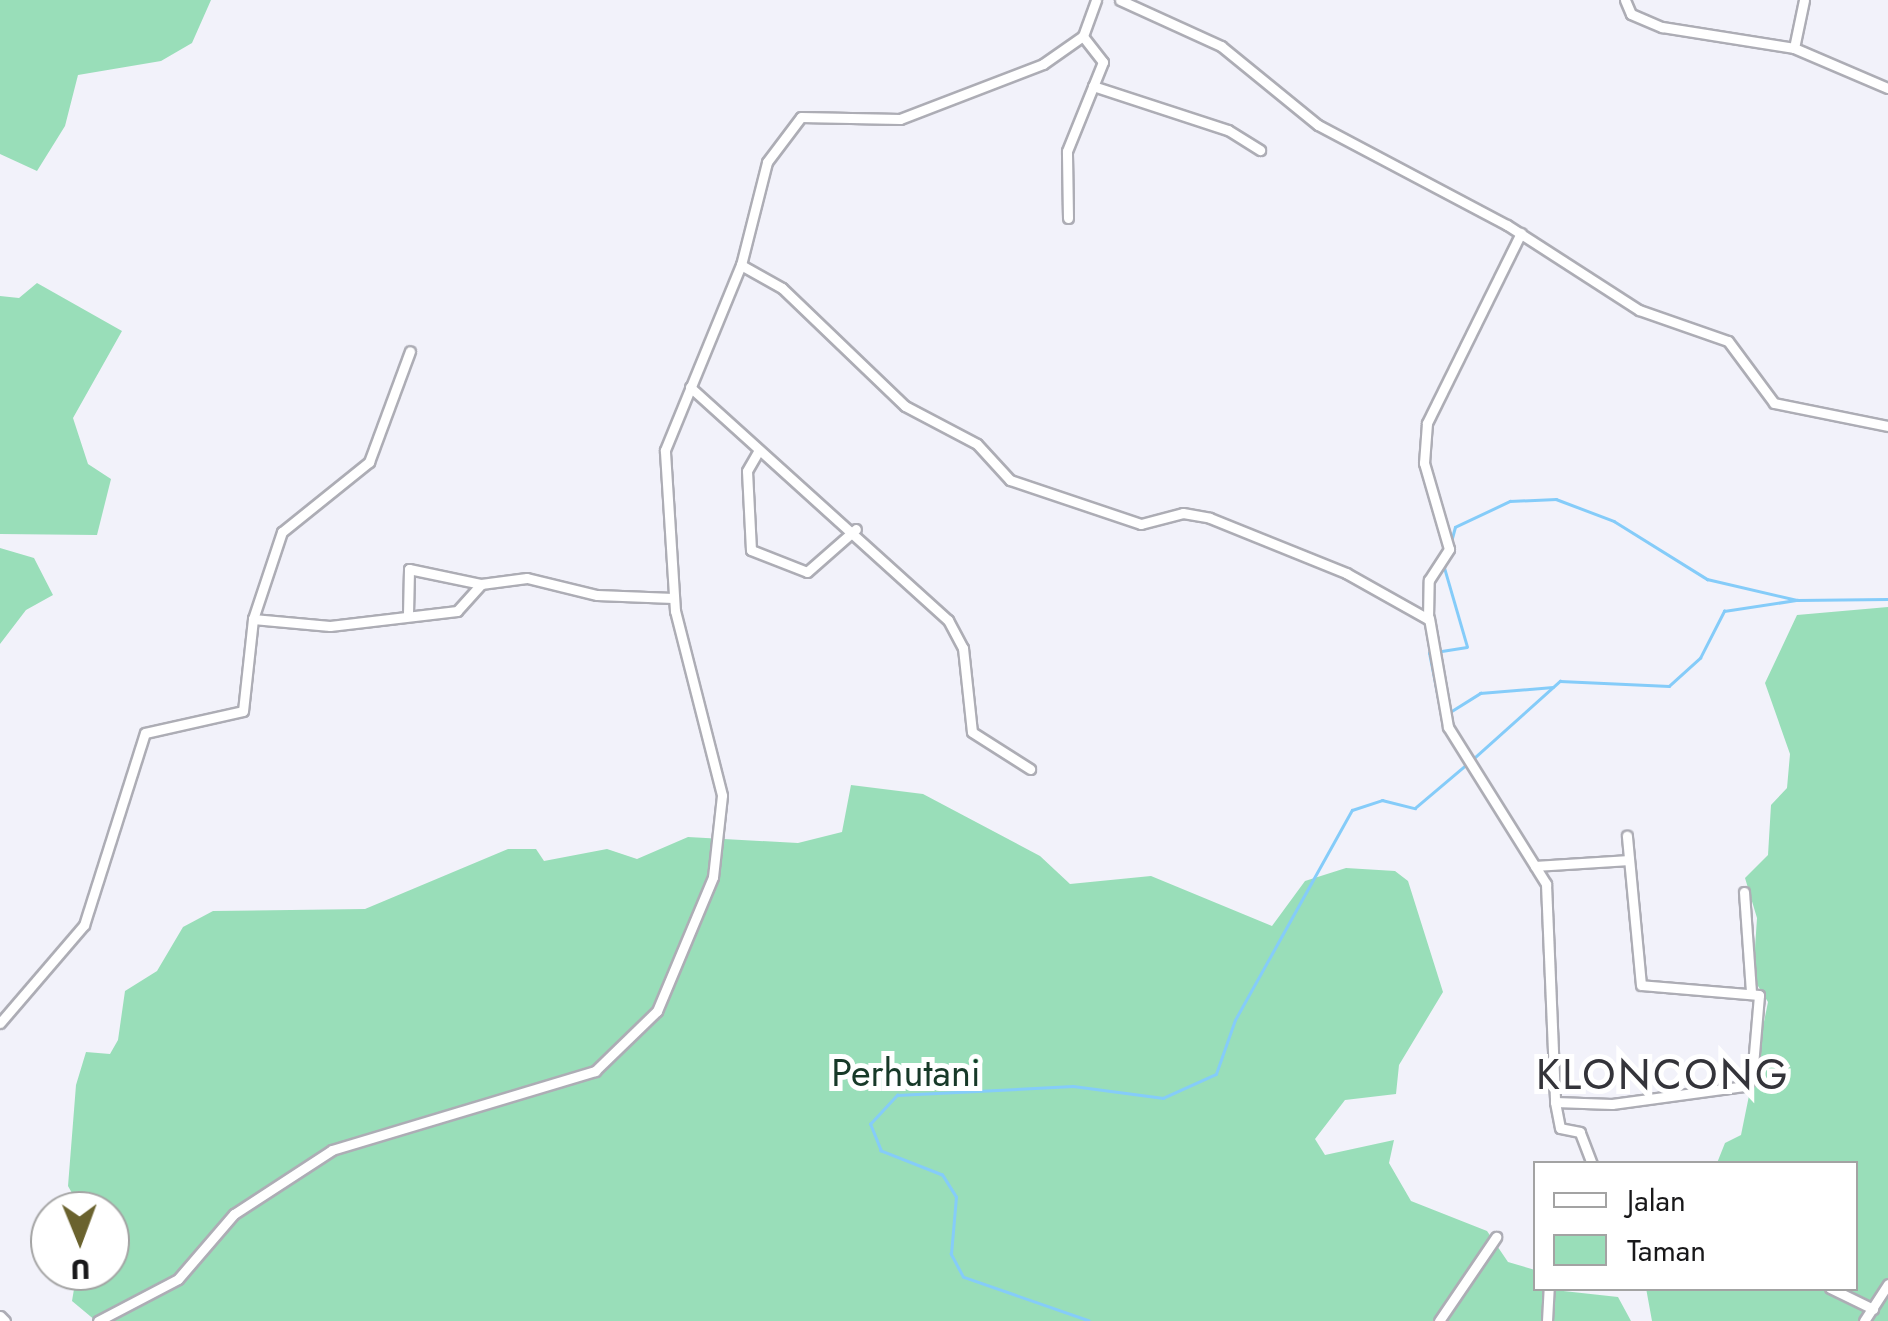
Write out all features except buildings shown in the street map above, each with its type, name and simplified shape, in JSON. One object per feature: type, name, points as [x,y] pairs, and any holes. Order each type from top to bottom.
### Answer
[{"type":"street","points":[[98,1321],[178,1279],[234,1214],[332,1150],[594,1071],[651,1018],[713,876],[722,795],[677,623],[663,472],[690,387],[741,265],[762,172],[802,117],[900,119],[1043,64],[1083,36],[1096,0]]},
{"type":"street","points":[[1120,0],[1221,46],[1318,125],[1521,233],[1649,316],[1734,345],[1774,404],[1888,426]]},
{"type":"street","points":[[1624,0],[1631,14],[1687,34],[1794,48],[1888,88]]},
{"type":"street","points":[[1794,48],[1804,0]]},
{"type":"street","points":[[1068,218],[1067,151],[1102,58],[1083,36]]},
{"type":"street","points":[[1093,86],[1228,130],[1260,150]]},
{"type":"street","points":[[1521,233],[1427,424],[1424,464],[1449,548],[1430,580],[1430,618],[1442,704],[1467,764],[1548,892],[1555,1102],[1560,1128],[1580,1132],[1591,1161]]},
{"type":"street","points":[[741,265],[782,288],[905,406],[977,444],[1010,480],[1141,524],[1183,513],[1210,518],[1430,618]]},
{"type":"street","points":[[0,1023],[84,925],[145,733],[243,711],[253,620],[282,532],[369,462],[410,352]]},
{"type":"street","points":[[690,387],[759,450],[856,529],[954,628],[972,732],[1030,770]]},
{"type":"street","points":[[759,450],[746,472],[750,550],[807,572],[856,529]]},
{"type":"street","points":[[408,614],[409,569],[482,584],[537,578],[596,595],[673,598]]},
{"type":"street","points":[[253,620],[330,626],[460,609],[482,584]]},
{"type":"street","points":[[1555,1102],[1746,1086],[1760,999],[1751,991],[1644,988],[1627,836]]},
{"type":"street","points":[[1535,866],[1629,860]]},
{"type":"street","points":[[1744,892],[1751,991]]},
{"type":"street","points":[[1439,1321],[1496,1237]]},
{"type":"street","points":[[1864,1321],[1888,1284]]},
{"type":"street","points":[[1547,1321],[1548,1291]]},
{"type":"street","points":[[1836,1291],[1873,1309]]},
{"type":"green space","points":[[0,0],[211,0],[192,43],[161,61],[78,75],[65,126],[37,171],[0,154]]},
{"type":"green space","points":[[37,283],[122,331],[73,418],[88,464],[111,479],[97,535],[0,534],[0,296],[19,298]]},
{"type":"green space","points":[[0,548],[34,558],[53,595],[26,610],[0,644]]},
{"type":"green space","points":[[1888,607],[1888,1321],[1652,1321],[1647,1291],[1858,1291],[1858,1161],[1718,1161],[1725,1143],[1741,1135],[1768,1002],[1753,978],[1757,918],[1745,878],[1768,855],[1771,805],[1787,788],[1790,754],[1765,683],[1797,615]]},
{"type":"green space","name":"Perhutani","points":[[851,785],[923,794],[1040,856],[1070,884],[1151,876],[1272,926],[1305,881],[1346,868],[1395,871],[1408,881],[1443,992],[1399,1065],[1396,1094],[1345,1100],[1315,1139],[1325,1155],[1394,1140],[1389,1163],[1411,1201],[1487,1231],[1508,1262],[1533,1269],[1533,1291],[1618,1297],[1631,1321],[96,1321],[72,1301],[74,1291],[130,1291],[130,1191],[71,1191],[68,1186],[76,1085],[86,1052],[110,1054],[118,1040],[125,991],[157,971],[183,927],[213,911],[365,909],[508,849],[536,849],[544,861],[607,849],[637,859],[688,837],[798,843],[842,832]]},
{"type":"waterway","points":[[1440,708],[1429,653],[1467,647],[1444,568],[1455,527],[1510,501],[1556,499],[1614,521],[1707,579],[1797,600],[1888,599]]},
{"type":"waterway","points":[[1473,759],[1560,681],[1669,686],[1700,658],[1724,611],[1797,600]]},
{"type":"waterway","points":[[1450,712],[1480,693],[1553,687]]},
{"type":"waterway","points":[[1089,1321],[963,1277],[951,1254],[956,1197],[942,1175],[881,1151],[870,1124],[897,1095],[1073,1086],[1163,1098],[1216,1074],[1235,1020],[1352,810],[1382,800],[1415,808],[1467,764]]},
{"type":"district","name":"KLONCONG","points":[[1663,1075]]}]
